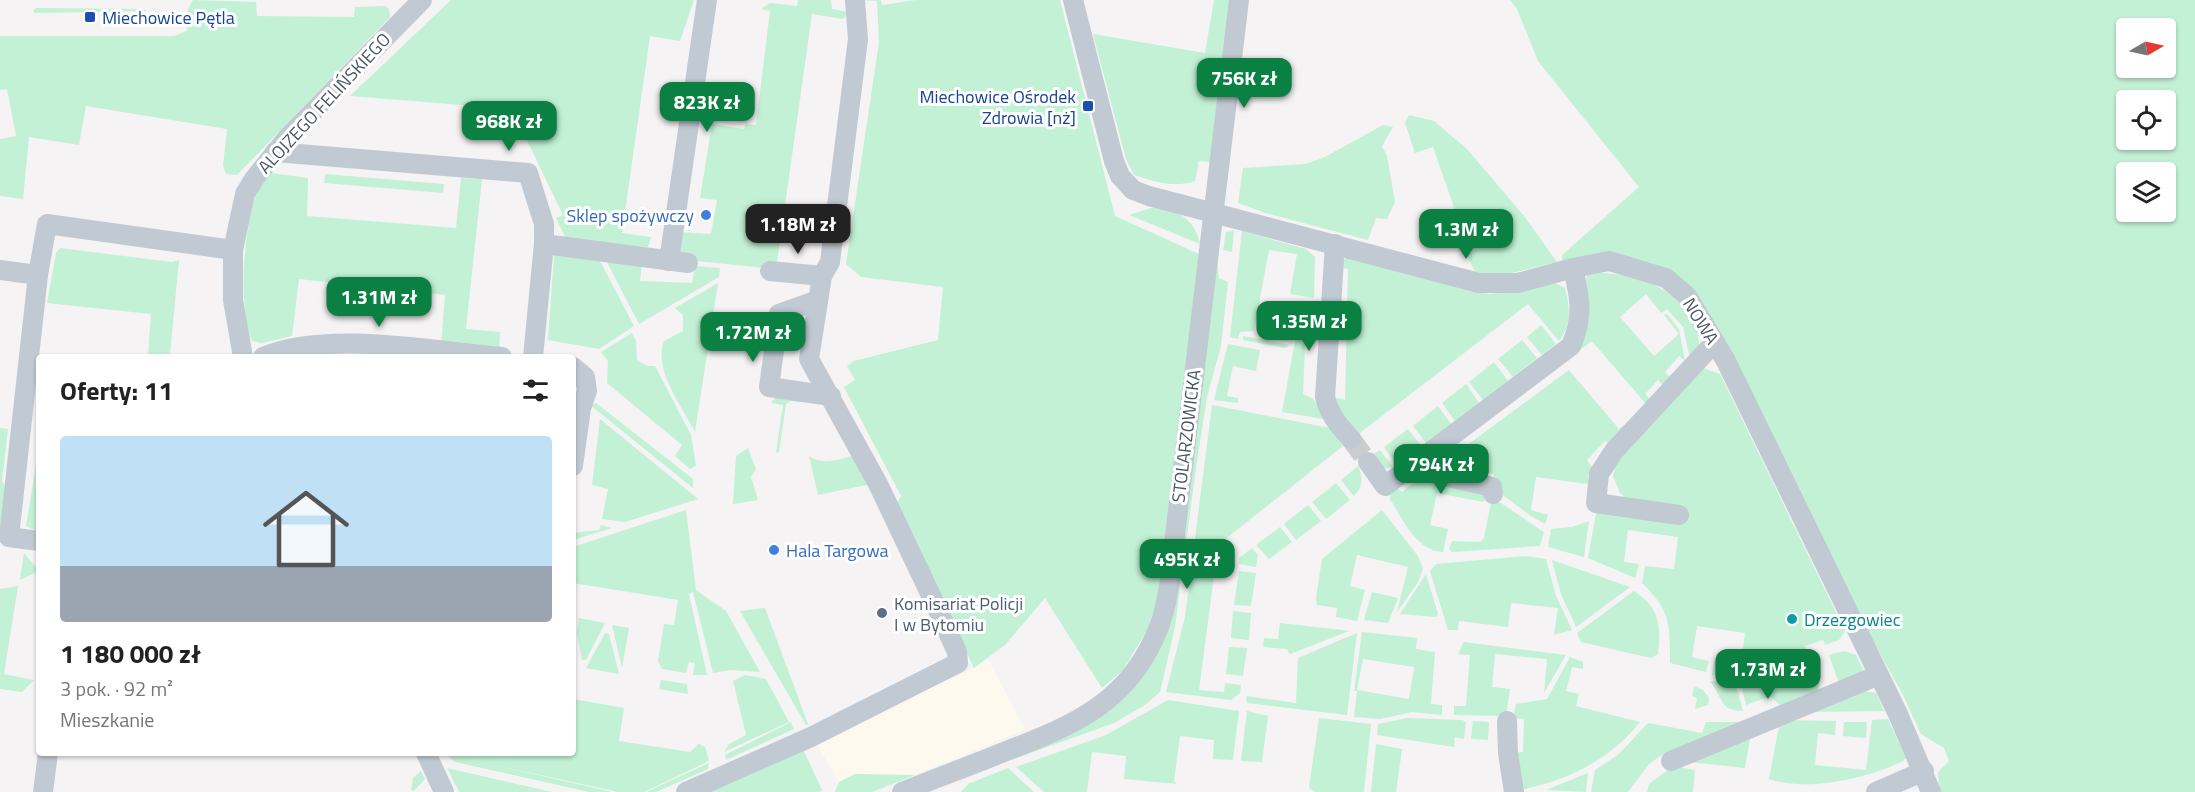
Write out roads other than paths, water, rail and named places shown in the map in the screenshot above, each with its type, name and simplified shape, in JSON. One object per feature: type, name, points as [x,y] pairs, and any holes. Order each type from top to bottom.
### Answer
[{"type":"street","name":"ALOJZEGO FELIŃSKIEGO","points":[[242,354],[233,300],[233,250],[245,194],[275,152],[422,0]]},
{"type":"street","points":[[544,244],[678,262],[707,0]]},
{"type":"street","points":[[686,792],[811,737],[958,663],[957,652],[878,484],[809,359],[822,276],[830,262],[858,39],[855,0]]},
{"type":"street","points":[[1073,0],[1120,176],[1133,190],[1212,212]]},
{"type":"street","name":"STOLARZOWICKA","points":[[902,792],[949,784],[1093,712],[1132,676],[1161,622],[1168,586],[1239,0]]},
{"type":"street","points":[[275,152],[528,173],[544,224],[533,354]]},
{"type":"street","name":"NOWA","points":[[1212,212],[1479,283],[1518,283],[1608,261],[1666,278],[1687,296],[1726,361],[1879,675],[1924,771],[1931,792]]},
{"type":"street","points":[[36,541],[5,536],[38,275],[47,224],[233,250]]},
{"type":"street","points":[[1335,244],[1325,397],[1339,426],[1351,439]]},
{"type":"street","points":[[1368,462],[1385,486],[1571,346],[1580,326],[1580,297],[1573,268]]},
{"type":"street","points":[[0,270],[38,275]]},
{"type":"street","points":[[770,271],[822,276]]},
{"type":"street","points":[[818,300],[779,314],[769,387],[831,396]]},
{"type":"street","points":[[1679,515],[1596,503],[1599,474],[1614,452],[1714,342]]},
{"type":"street","points":[[270,354],[338,343],[467,354]]},
{"type":"street","points":[[576,370],[585,377],[587,392],[581,408],[576,444]]},
{"type":"street","points":[[1409,468],[1492,487],[1493,494]]},
{"type":"street","points":[[1671,761],[1879,675]]},
{"type":"street","points":[[1508,721],[1508,753],[1514,792]]},
{"type":"street","points":[[43,792],[48,756]]},
{"type":"street","points":[[427,756],[444,792]]},
{"type":"street","points":[[1876,792],[1924,771]]},
{"type":"tunnel","points":[[1351,439],[1368,462]]},
{"type":"place","name":"Miechowice Pętla","points":[[90,17]]},
{"type":"place","name":"Miechowice Ośrodek Zdrowia [nż]","points":[[1088,106]]},
{"type":"place","name":"Sklep spożywczy","points":[[706,215]]},
{"type":"place","name":"Hala Targowa","points":[[774,550]]},
{"type":"place","name":"Komisariat Policji I w Bytomiu","points":[[882,613]]},
{"type":"place","name":"Drzezgowiec","points":[[1792,619]]}]
